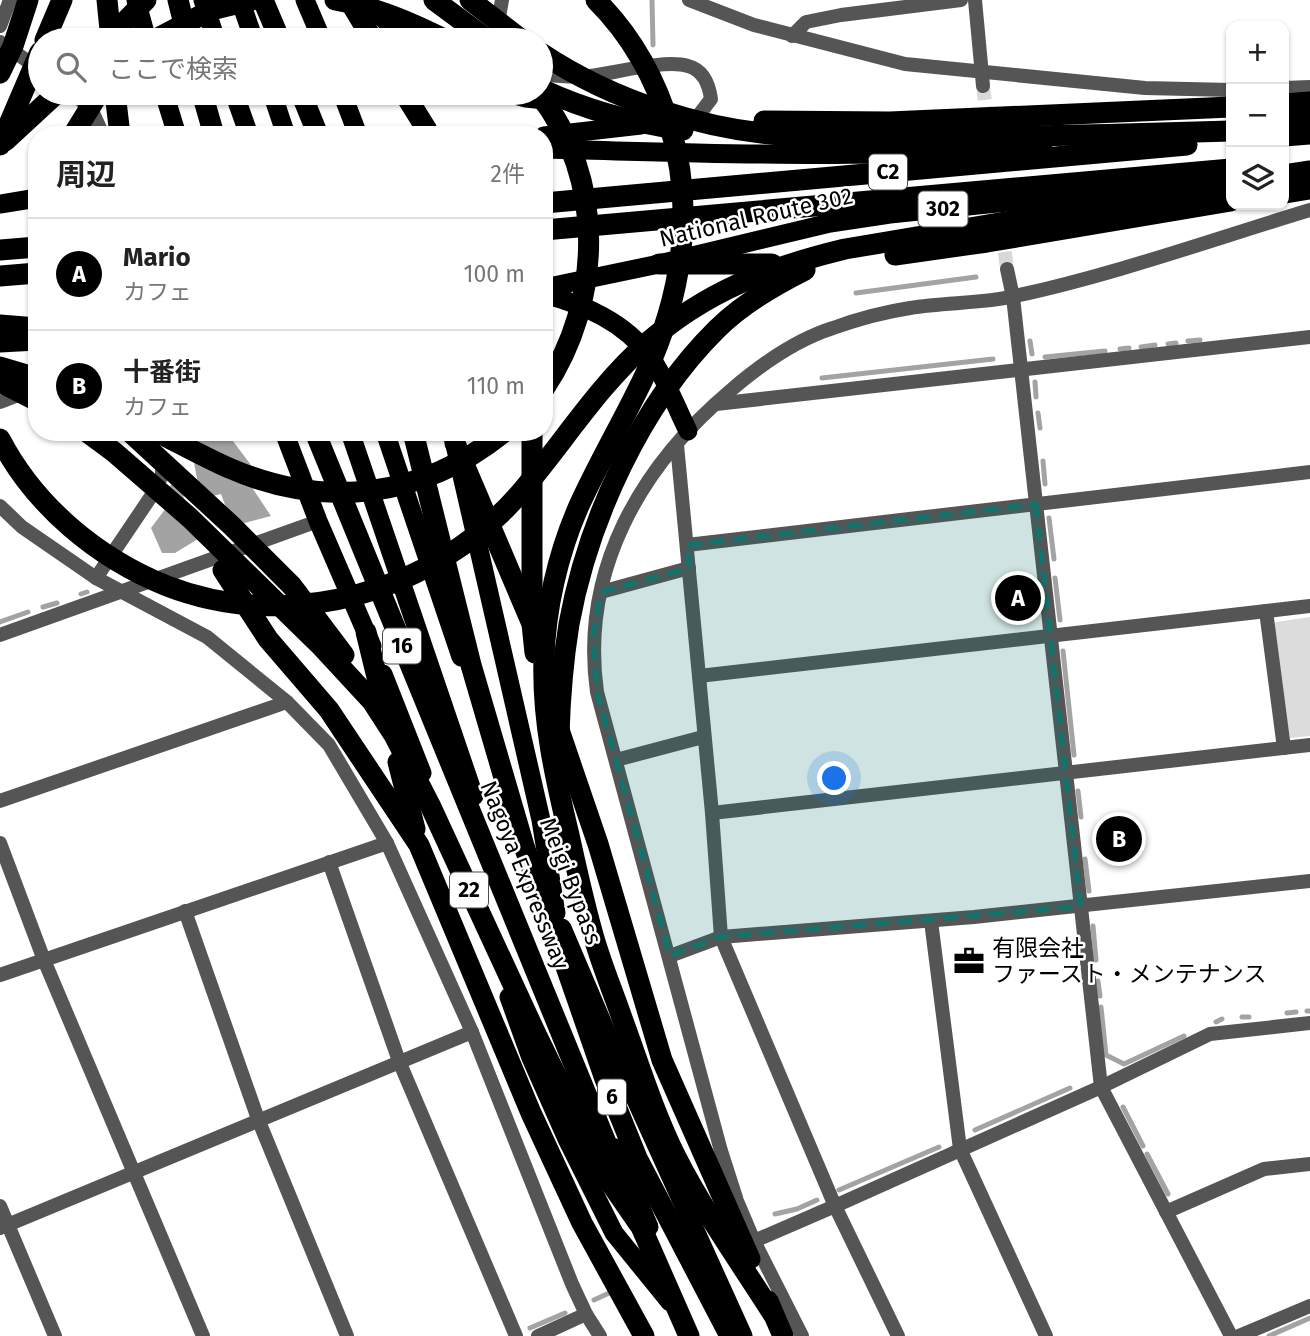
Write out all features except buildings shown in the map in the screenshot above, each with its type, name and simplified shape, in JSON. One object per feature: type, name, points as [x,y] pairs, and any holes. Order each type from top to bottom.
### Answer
[{"type":"highway","points":[[50,28],[62,0]]},
{"type":"highway","points":[[107,0],[108,28]]},
{"type":"highway","points":[[136,0],[144,28]]},
{"type":"highway","points":[[120,28],[146,0]]},
{"type":"highway","points":[[178,0],[185,28]]},
{"type":"highway","points":[[203,0],[212,28]]},
{"type":"highway","points":[[240,0],[250,28]]},
{"type":"highway","points":[[177,28],[211,10],[252,0]]},
{"type":"highway","points":[[263,0],[275,28]]},
{"type":"highway","points":[[305,0],[317,28]]},
{"type":"highway","points":[[335,0],[361,5],[420,28]]},
{"type":"highway","points":[[349,0],[366,28]]},
{"type":"highway","points":[[364,0],[393,28]]},
{"type":"highway","points":[[434,0],[472,28]]},
{"type":"highway","points":[[470,0],[506,28]]},
{"type":"highway","points":[[596,0],[637,53],[662,102],[681,171],[683,236],[670,306],[658,344],[576,512],[554,585],[544,659],[549,739],[592,932],[639,1066],[676,1155],[701,1202],[773,1314]]},
{"type":"highway","points":[[0,73],[13,46],[11,2]]},
{"type":"highway","points":[[553,60],[565,69],[650,106],[705,122],[794,136]]},
{"type":"highway","points":[[0,145],[28,80]]},
{"type":"highway","points":[[553,96],[642,124],[699,132],[794,136],[1031,136],[1226,129]]},
{"type":"highway","points":[[553,100],[626,108],[652,124]]},
{"type":"highway","points":[[1289,104],[1310,102]]},
{"type":"highway","points":[[0,145],[44,105]]},
{"type":"highway","points":[[79,126],[92,105]]},
{"type":"highway","points":[[117,105],[119,126]]},
{"type":"highway","points":[[165,105],[166,126]]},
{"type":"highway","points":[[168,105],[174,126]]},
{"type":"highway","points":[[205,105],[211,126]]},
{"type":"highway","points":[[238,105],[245,126]]},
{"type":"highway","points":[[276,105],[283,126]]},
{"type":"highway","points":[[306,105],[314,126]]},
{"type":"highway","points":[[347,105],[355,126]]},
{"type":"highway","points":[[411,105],[425,126]]},
{"type":"highway","points":[[547,105],[563,131],[580,179],[589,230],[587,283],[582,307],[565,356],[553,375]]},
{"type":"highway","points":[[553,135],[695,120],[890,122],[1226,107]]},
{"type":"highway","points":[[1289,121],[1310,119]]},
{"type":"highway","points":[[1289,128],[1310,126]]},
{"type":"highway","name":"National Route 302","points":[[553,149],[795,155],[874,154],[990,141],[1226,129]]},
{"type":"highway","points":[[1289,136],[1310,134]]},
{"type":"highway","name":"C2","points":[[553,202],[1226,141]]},
{"type":"highway","points":[[1289,164],[1310,162]]},
{"type":"highway","name":"C2","points":[[553,229],[1226,169]]},
{"type":"highway","points":[[1289,174],[1310,171]]},
{"type":"highway","name":"National Route 302","points":[[553,286],[659,264],[773,235],[890,214],[1226,182]]},
{"type":"highway","points":[[0,439],[30,486],[58,516],[89,543],[145,577],[178,590],[250,605],[292,606],[331,602],[366,594],[405,579],[468,542],[520,493],[621,369],[646,344],[707,299],[739,282],[845,249],[1226,183]]},
{"type":"highway","points":[[1289,192],[1310,189]]},
{"type":"highway","points":[[0,204],[28,198]]},
{"type":"highway","points":[[659,264],[808,263],[894,255],[1226,202]]},
{"type":"highway","points":[[565,818],[559,741],[562,677],[569,624],[599,518],[642,431],[696,351],[745,305],[804,270],[897,240]]},
{"type":"highway","points":[[0,250],[28,248]]},
{"type":"highway","points":[[0,276],[28,274]]},
{"type":"highway","points":[[553,296],[599,314],[623,329],[651,357],[659,372],[682,438]]},
{"type":"highway","points":[[0,324],[28,326]]},
{"type":"highway","points":[[0,342],[28,340]]},
{"type":"highway","points":[[0,367],[28,375]]},
{"type":"highway","points":[[0,382],[28,396]]},
{"type":"highway","points":[[99,441],[190,518],[322,647],[372,701]]},
{"type":"highway","points":[[140,441],[292,586],[332,637],[394,735],[430,805],[598,1160],[639,1224]]},
{"type":"highway","points":[[176,441],[230,468],[261,479],[301,489],[353,493],[404,486],[442,472],[469,458],[493,441]]},
{"type":"highway","points":[[179,441],[192,502],[211,546]]},
{"type":"highway","name":"22","points":[[287,441],[454,857],[482,919],[531,1058],[567,1139],[614,1233],[691,1333]]},
{"type":"highway","name":"Nagoya Expressway","points":[[319,441],[491,858],[580,1084],[639,1224],[691,1333]]},
{"type":"highway","name":"22","points":[[352,441],[499,869],[691,1333]]},
{"type":"highway","name":"Meigi Bypass","points":[[388,441],[450,627],[556,913],[622,1069],[743,1336]]},
{"type":"highway","name":"Nagoya Expressway","points":[[415,441],[471,665],[524,846],[605,1079],[633,1147],[730,1336]]},
{"type":"highway","points":[[454,441],[541,820],[556,913]]},
{"type":"highway","points":[[454,441],[532,624]]},
{"type":"highway","points":[[532,441],[532,624],[536,660],[598,844],[662,1060],[783,1336]]},
{"type":"highway","points":[[223,570],[268,639],[328,710],[419,845]]},
{"type":"highway","points":[[366,632],[419,845],[531,1113],[582,1223],[644,1336]]},
{"type":"street","points":[[501,28],[499,17],[502,0]]},
{"type":"street","points":[[689,0],[754,25],[792,36],[982,80],[1226,90]]},
{"type":"street","points":[[792,36],[806,22],[961,0]]},
{"type":"street","points":[[975,0],[982,80]]},
{"type":"street","points":[[0,26],[11,2]]},
{"type":"street","points":[[0,42],[28,62]]},
{"type":"street","points":[[553,75],[586,77],[673,64],[689,66],[700,71],[708,84],[711,99],[695,120]]},
{"type":"street","points":[[1289,88],[1310,87]]},
{"type":"street","points":[[85,105],[99,126]]},
{"type":"street","points":[[802,1336],[754,1241],[721,1152],[597,692],[593,636],[601,592],[614,546],[632,505],[653,472],[714,404],[753,371],[792,346],[830,328],[911,308],[1013,297],[1310,210]]},
{"type":"street","points":[[1007,269],[1013,297],[1101,1087],[1231,1336]]},
{"type":"street","points":[[714,404],[1310,337]]},
{"type":"street","points":[[0,402],[28,391]]},
{"type":"street","points":[[682,438],[687,545],[721,937],[835,1206],[898,1336]]},
{"type":"street","points":[[96,578],[154,492],[162,475],[159,441]]},
{"type":"street","points":[[687,545],[1310,472]]},
{"type":"street","points":[[0,506],[22,527],[96,578],[208,636],[287,702],[328,746],[387,843],[472,1032],[567,1272],[586,1314],[600,1336]]},
{"type":"street","points":[[0,635],[318,521]]},
{"type":"street","points":[[601,592],[689,568]]},
{"type":"street","points":[[699,676],[1310,606]]},
{"type":"street","points":[[1266,611],[1284,748]]},
{"type":"street","points":[[0,801],[287,702]]},
{"type":"street","points":[[616,760],[703,737]]},
{"type":"street","points":[[712,813],[1310,745]]},
{"type":"street","points":[[0,843],[44,960],[203,1336]]},
{"type":"street","points":[[0,975],[387,843]]},
{"type":"street","points":[[329,862],[400,1061],[516,1336]]},
{"type":"street","points":[[670,956],[721,937],[931,921],[1310,881]]},
{"type":"street","points":[[185,911],[258,1119],[347,1336]]},
{"type":"street","points":[[931,921],[960,1149],[1046,1336]]},
{"type":"street","points":[[754,1241],[1101,1087],[1210,1034],[1310,1023]]},
{"type":"street","points":[[4,1227],[472,1032]]},
{"type":"street","points":[[1166,1212],[1264,1169],[1310,1164]]},
{"type":"street","points":[[0,1206],[4,1227],[55,1336]]},
{"type":"street","points":[[1239,1336],[1310,1306]]},
{"type":"street","points":[[538,1336],[586,1314]]},
{"type":"highlighted area","points":[[1036,504],[1081,907],[721,937],[670,956],[597,692],[593,636],[601,592],[689,568],[687,545]]},
{"type":"shaded area","points":[[190,441],[233,441],[251,465],[235,462],[271,516],[233,526],[221,494],[201,499]]},
{"type":"shaded area","points":[[177,478],[198,539],[175,553],[162,553],[151,528],[172,500],[170,486]]},
{"type":"shaded area","points":[[1310,617],[1310,736],[1290,738],[1272,627],[1276,622]]},
{"type":"waterway","points":[[652,0],[653,45]]},
{"type":"waterway","points":[[856,293],[976,277]]},
{"type":"waterway","points":[[1188,341],[1200,340]]},
{"type":"waterway","points":[[1030,341],[1032,354]]},
{"type":"waterway","points":[[1168,344],[1176,343]]},
{"type":"waterway","points":[[1141,347],[1155,345]]},
{"type":"waterway","points":[[1120,349],[1129,348]]},
{"type":"waterway","points":[[1045,357],[1105,351]]},
{"type":"waterway","points":[[822,378],[993,359]]},
{"type":"waterway","points":[[1035,382],[1036,397]]},
{"type":"waterway","points":[[1038,413],[1040,428]]},
{"type":"waterway","points":[[1043,461],[1045,484]]},
{"type":"waterway","points":[[1049,518],[1054,559]]},
{"type":"waterway","points":[[1055,578],[1060,620]]},
{"type":"waterway","points":[[81,594],[87,592]]},
{"type":"waterway","points":[[43,607],[57,603]]},
{"type":"waterway","points":[[0,622],[28,612]]},
{"type":"waterway","points":[[1063,651],[1074,755]]},
{"type":"waterway","points":[[1078,791],[1081,817]]},
{"type":"waterway","points":[[1085,859],[1089,891]]},
{"type":"waterway","points":[[1093,926],[1096,960]]},
{"type":"waterway","points":[[1098,981],[1100,996]]},
{"type":"waterway","points":[[1101,1007],[1106,1055],[1124,1064],[1184,1036]]},
{"type":"waterway","points":[[1287,1013],[1296,1012]]},
{"type":"waterway","points":[[1242,1017],[1249,1017]]},
{"type":"waterway","points":[[1216,1022],[1222,1019]]},
{"type":"waterway","points":[[975,1130],[1070,1088]]},
{"type":"waterway","points":[[1123,1107],[1143,1146]]},
{"type":"waterway","points":[[839,1190],[939,1147]]},
{"type":"waterway","points":[[1147,1154],[1168,1194]]},
{"type":"waterway","points":[[775,1214],[797,1209],[817,1200]]},
{"type":"waterway","points":[[594,1300],[609,1293]]},
{"type":"waterway","points":[[530,1328],[565,1313]]},
{"type":"waterway","points":[[1269,1336],[1310,1318]]},
{"type":"tunnel","points":[[983,86],[988,126]]},
{"type":"tunnel","points":[[1002,231],[1007,269]]},
{"type":"place","name":"Mario","points":[[1018,598]]},
{"type":"place","name":"十番街","points":[[1119,839]]},
{"type":"place","name":"有限会社 ファースト・メンテナンス","points":[[969,961]]}]
